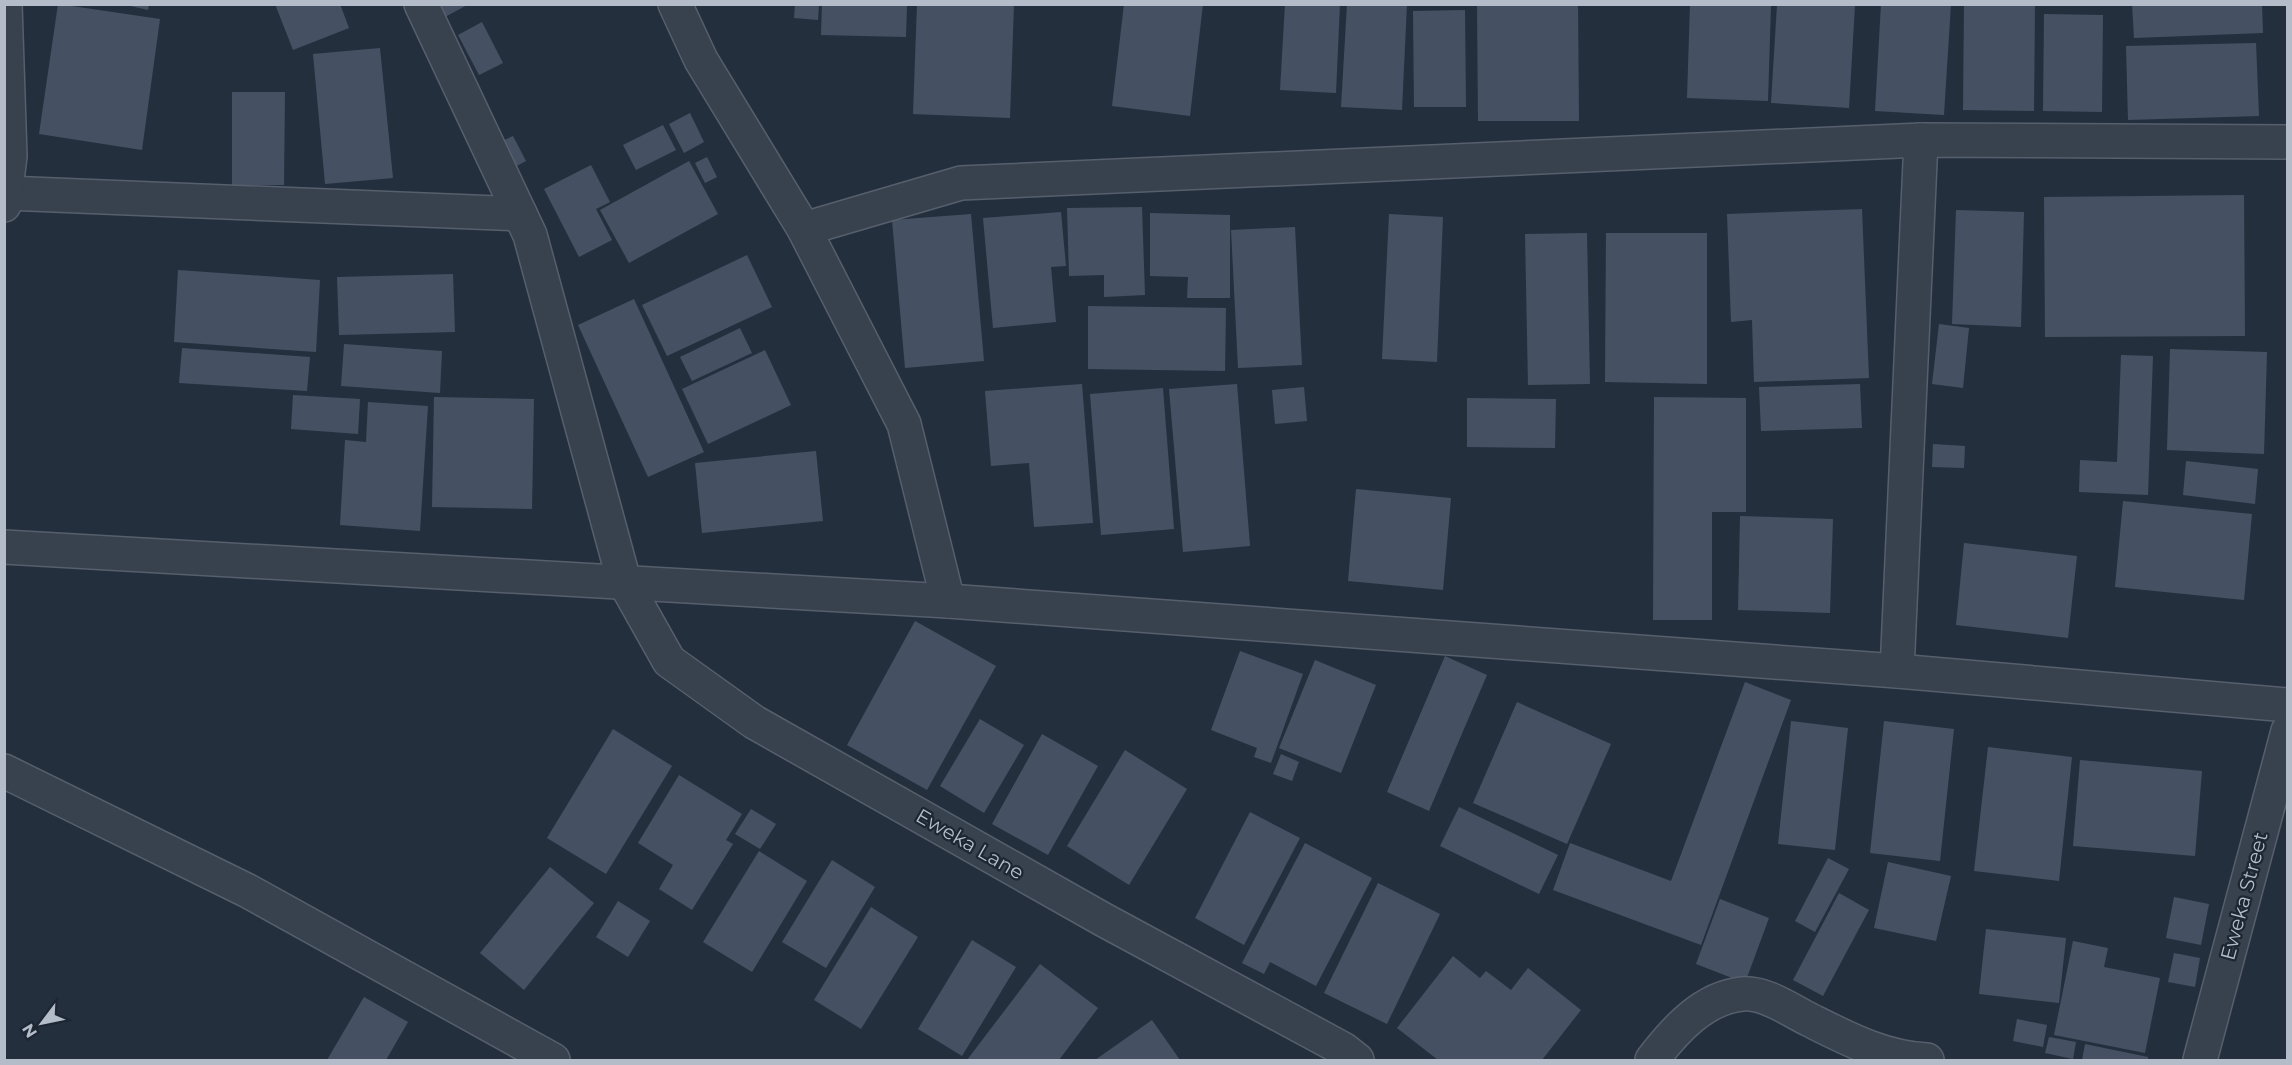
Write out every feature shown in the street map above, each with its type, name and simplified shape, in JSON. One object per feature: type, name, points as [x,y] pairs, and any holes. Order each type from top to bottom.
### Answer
[{"type":"street","points":[[5,4],[10,156],[5,199],[520,214]]},
{"type":"street","name":"Eweka Lane","points":[[421,4],[530,235],[624,581],[669,661],[754,722],[1342,1057]]},
{"type":"street","points":[[675,4],[700,60],[804,229],[904,424],[948,601]]},
{"type":"street","points":[[804,229],[961,183],[1921,140],[2288,142]]},
{"type":"street","points":[[1897,671],[1921,140]]},
{"type":"street","points":[[4,547],[948,601],[1897,671],[2288,705]]},
{"type":"street","name":"Eweka Street","points":[[2200,1060],[2288,731]]},
{"type":"street","points":[[4,771],[248,891],[553,1060]]},
{"type":"street","points":[[1652,1060],[1673,1032],[1702,1010],[1720,999],[1744,994],[1768,999],[1876,1051],[1907,1060],[1927,1060]]},
{"type":"building","points":[[58,4],[160,19],[142,150],[39,134]]},
{"type":"building","points":[[122,4],[149,4],[148,10]]},
{"type":"building","points":[[275,4],[340,4],[349,28],[293,50]]},
{"type":"building","points":[[438,4],[469,4],[445,17]]},
{"type":"building","points":[[795,4],[819,4],[818,20],[794,18]]},
{"type":"building","points":[[822,4],[907,4],[906,37],[821,35]]},
{"type":"building","points":[[917,4],[1014,4],[1010,118],[913,114]]},
{"type":"building","points":[[1124,4],[1203,4],[1190,116],[1112,106]]},
{"type":"building","points":[[1285,4],[1340,4],[1336,93],[1280,90]]},
{"type":"building","points":[[1347,4],[1407,4],[1402,110],[1341,107]]},
{"type":"building","points":[[1477,4],[1578,4],[1579,121],[1478,121]]},
{"type":"building","points":[[1690,4],[1771,4],[1768,101],[1687,98]]},
{"type":"building","points":[[1881,4],[1951,4],[1944,115],[1875,111]]},
{"type":"building","points":[[1964,4],[2035,4],[2034,111],[1963,110]]},
{"type":"building","points":[[2132,4],[2262,4],[2263,33],[2134,38]]},
{"type":"building","points":[[1777,5],[1855,5],[1849,108],[1771,103]]},
{"type":"building","points":[[1465,10],[1466,107],[1414,107],[1413,11]]},
{"type":"building","points":[[2044,14],[2103,15],[2102,112],[2043,111]]},
{"type":"building","points":[[482,22],[503,63],[479,75],[458,35]]},
{"type":"building","points":[[2256,43],[2259,116],[2128,120],[2126,46]]},
{"type":"building","points":[[380,48],[393,178],[325,184],[313,54]]},
{"type":"building","points":[[232,92],[285,92],[284,185],[232,185]]},
{"type":"building","points":[[690,113],[704,142],[684,153],[669,124]]},
{"type":"building","points":[[663,125],[676,150],[636,170],[623,145]]},
{"type":"building","points":[[513,136],[526,161],[513,168],[500,142]]},
{"type":"building","points":[[707,157],[717,177],[705,183],[695,163]]},
{"type":"building","points":[[689,161],[718,214],[629,263],[600,210]]},
{"type":"building","points":[[591,165],[610,202],[596,209],[612,240],[579,257],[544,189]]},
{"type":"building","points":[[2244,195],[2245,336],[2045,337],[2044,197]]},
{"type":"building","points":[[1142,207],[1145,295],[1104,297],[1104,275],[1069,276],[1067,208]]},
{"type":"building","points":[[1862,209],[1869,378],[1754,382],[1752,320],[1731,322],[1727,214]]},
{"type":"building","points":[[1956,210],[2024,212],[2021,327],[1952,324]]},
{"type":"building","points":[[1061,212],[1066,266],[1051,267],[1056,322],[993,328],[983,218]]},
{"type":"building","points":[[1150,213],[1230,215],[1230,298],[1187,298],[1188,277],[1150,276]]},
{"type":"building","points":[[971,214],[984,361],[905,368],[892,220]]},
{"type":"building","points":[[1389,214],[1443,217],[1437,362],[1382,359]]},
{"type":"building","points":[[1295,227],[1302,365],[1238,368],[1231,230]]},
{"type":"building","points":[[1587,233],[1590,384],[1528,385],[1525,234]]},
{"type":"building","points":[[1606,233],[1707,233],[1707,384],[1605,382]]},
{"type":"building","points":[[747,255],[772,307],[667,356],[642,305]]},
{"type":"building","points":[[178,270],[320,280],[316,352],[174,342]]},
{"type":"building","points":[[453,274],[455,332],[339,335],[337,277]]},
{"type":"building","points":[[634,299],[704,452],[648,477],[578,325]]},
{"type":"building","points":[[1088,306],[1226,308],[1225,371],[1088,369]]},
{"type":"building","points":[[1939,324],[1969,328],[1963,388],[1932,384]]},
{"type":"building","points":[[740,328],[752,353],[692,381],[680,357]]},
{"type":"building","points":[[344,344],[442,351],[440,393],[341,386]]},
{"type":"building","points":[[182,348],[310,357],[307,391],[179,383]]},
{"type":"building","points":[[2170,349],[2267,352],[2264,454],[2167,450]]},
{"type":"building","points":[[765,350],[791,405],[708,444],[682,389]]},
{"type":"building","points":[[2121,355],[2153,356],[2148,495],[2079,492],[2080,460],[2117,462]]},
{"type":"building","points":[[1082,384],[1093,523],[1034,527],[1029,463],[991,466],[985,391]]},
{"type":"building","points":[[1237,384],[1250,546],[1183,552],[1169,389]]},
{"type":"building","points":[[1860,384],[1862,428],[1761,431],[1759,387]]},
{"type":"building","points":[[1304,387],[1307,421],[1275,424],[1272,390]]},
{"type":"building","points":[[1163,388],[1174,529],[1101,535],[1090,394]]},
{"type":"building","points":[[293,395],[360,399],[358,434],[291,429]]},
{"type":"building","points":[[434,397],[534,399],[532,509],[432,507]]},
{"type":"building","points":[[1654,397],[1746,398],[1746,512],[1712,512],[1712,620],[1653,620]]},
{"type":"building","points":[[1467,398],[1556,399],[1555,448],[1467,447]]},
{"type":"building","points":[[368,402],[428,406],[420,531],[340,525],[345,440],[366,442]]},
{"type":"building","points":[[1933,444],[1965,446],[1964,468],[1932,467]]},
{"type":"building","points":[[816,451],[823,521],[702,533],[695,463]]},
{"type":"building","points":[[2186,461],[2258,469],[2255,504],[2183,495]]},
{"type":"building","points":[[1356,489],[1451,498],[1443,590],[1348,581]]},
{"type":"building","points":[[2123,501],[2252,514],[2244,600],[2115,587]]},
{"type":"building","points":[[1740,516],[1833,519],[1830,613],[1738,610]]},
{"type":"building","points":[[1964,543],[2077,556],[2068,638],[1956,625]]},
{"type":"building","points":[[915,621],[996,666],[927,790],[847,745]]},
{"type":"building","points":[[1240,651],[1303,674],[1271,763],[1254,757],[1257,748],[1211,730]]},
{"type":"building","points":[[1445,656],[1487,675],[1429,811],[1387,792]]},
{"type":"building","points":[[1315,660],[1376,685],[1341,773],[1279,748]]},
{"type":"building","points":[[1745,682],[1791,700],[1701,945],[1553,890],[1570,843],[1671,881]]},
{"type":"building","points":[[1517,702],[1611,744],[1567,844],[1473,803]]},
{"type":"building","points":[[980,719],[1024,745],[984,813],[940,786]]},
{"type":"building","points":[[1791,721],[1848,728],[1835,850],[1778,844]]},
{"type":"building","points":[[1884,721],[1954,729],[1940,861],[1870,853]]},
{"type":"building","points":[[613,729],[672,766],[606,874],[547,838]]},
{"type":"building","points":[[1042,734],[1098,766],[1048,855],[992,824]]},
{"type":"building","points":[[1988,747],[2072,757],[2059,881],[1974,871]]},
{"type":"building","points":[[1125,750],[1187,789],[1129,885],[1067,846]]},
{"type":"building","points":[[1281,754],[1299,762],[1292,781],[1273,774]]},
{"type":"building","points":[[2080,760],[2202,771],[2195,856],[2073,846]]},
{"type":"building","points":[[679,775],[742,814],[726,840],[733,844],[692,910],[659,889],[673,865],[638,843]]},
{"type":"building","points":[[1459,807],[1558,855],[1539,894],[1440,846]]},
{"type":"building","points":[[751,809],[776,824],[760,849],[735,834]]},
{"type":"building","points":[[1250,812],[1300,838],[1244,945],[1195,918]]},
{"type":"building","points":[[1305,843],[1372,878],[1316,986],[1270,962],[1264,974],[1242,963]]},
{"type":"building","points":[[759,851],[807,881],[752,972],[703,942]]},
{"type":"building","points":[[1828,858],[1849,869],[1815,932],[1795,921]]},
{"type":"building","points":[[832,860],[875,887],[826,968],[782,942]]},
{"type":"building","points":[[1888,862],[1951,876],[1936,941],[1874,928]]},
{"type":"building","points":[[550,867],[594,903],[524,990],[480,953]]},
{"type":"building","points":[[1378,883],[1440,914],[1387,1024],[1324,993]]},
{"type":"building","points":[[1839,893],[1869,910],[1823,996],[1793,980]]},
{"type":"building","points":[[2174,897],[2209,904],[2201,945],[2166,938]]},
{"type":"building","points":[[1720,899],[1769,918],[1745,983],[1696,964]]},
{"type":"building","points":[[618,901],[650,921],[628,957],[596,937]]},
{"type":"building","points":[[871,907],[918,937],[861,1029],[814,1000]]},
{"type":"building","points":[[1986,929],[2066,938],[2059,1003],[1979,994]]},
{"type":"building","points":[[972,940],[1016,967],[962,1056],[918,1029]]},
{"type":"building","points":[[2073,941],[2108,948],[2104,967],[2160,978],[2145,1053],[2054,1035]]},
{"type":"building","points":[[2174,953],[2200,958],[2195,987],[2168,982]]},
{"type":"building","points":[[1453,956],[1480,978],[1486,971],[1511,990],[1528,968],[1581,1010],[1542,1060],[1438,1060],[1397,1028]]},
{"type":"building","points":[[1040,964],[1098,1008],[1059,1060],[967,1060]]},
{"type":"building","points":[[364,997],[408,1022],[386,1060],[327,1060]]},
{"type":"building","points":[[2017,1019],[2047,1025],[2043,1047],[2013,1041]]},
{"type":"building","points":[[1152,1020],[1180,1060],[1095,1060]]},
{"type":"building","points":[[2049,1037],[2076,1042],[2073,1059],[2045,1053]]},
{"type":"building","points":[[2085,1044],[2148,1057],[2148,1060],[2082,1060]]}]
